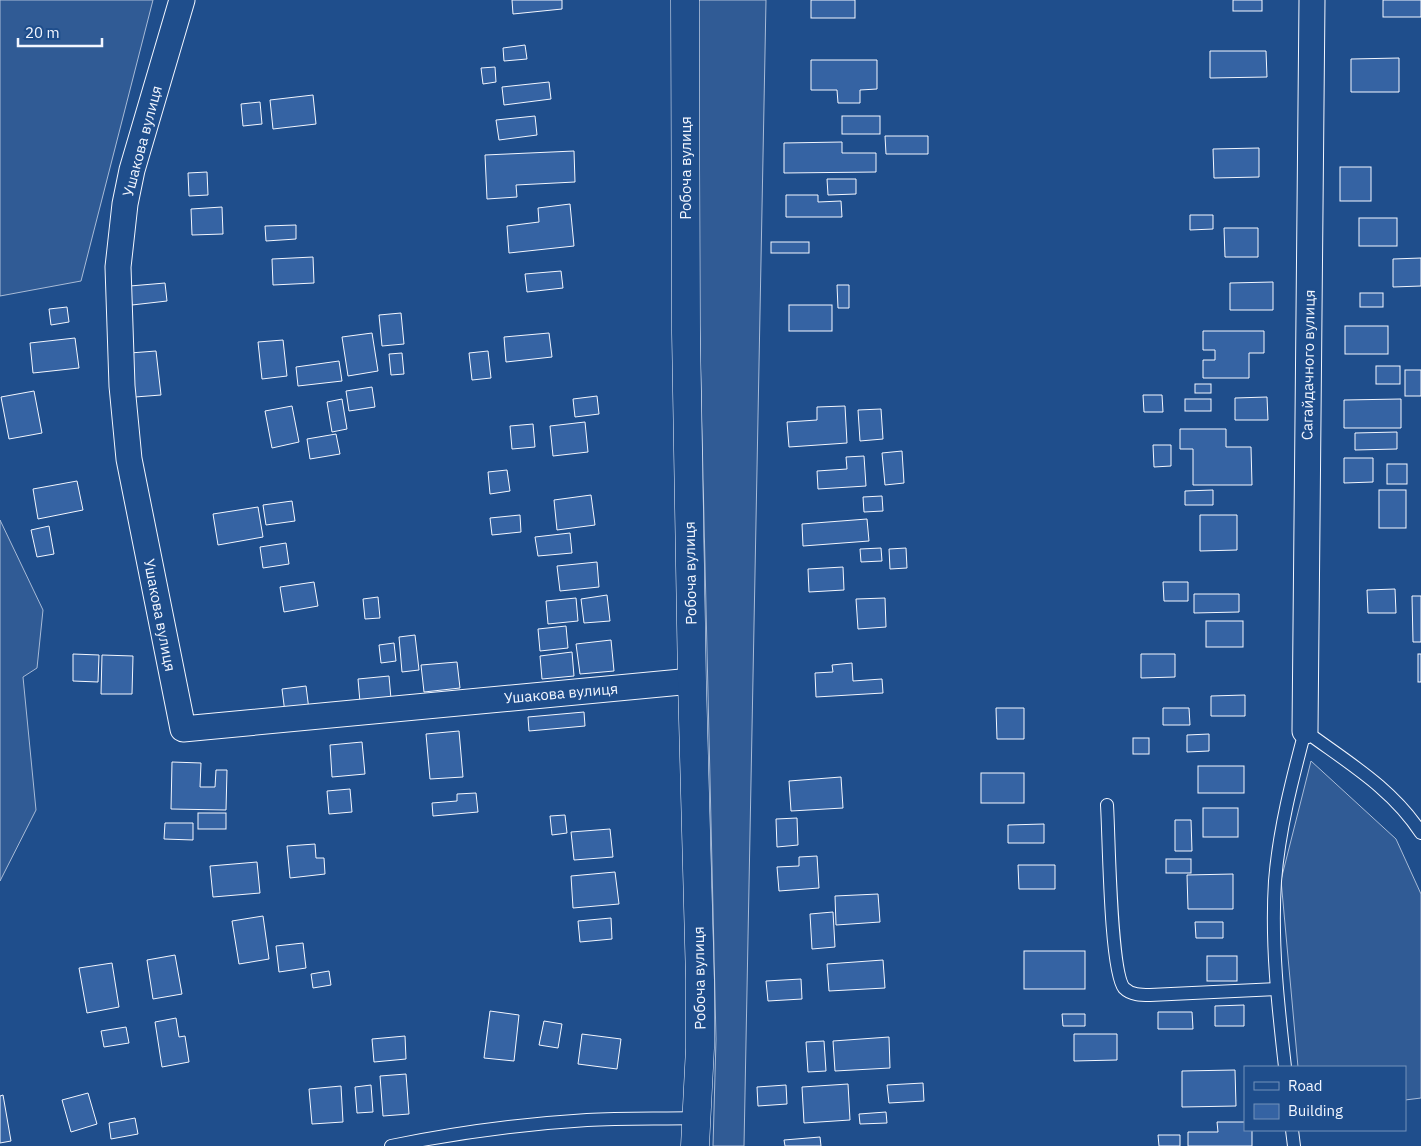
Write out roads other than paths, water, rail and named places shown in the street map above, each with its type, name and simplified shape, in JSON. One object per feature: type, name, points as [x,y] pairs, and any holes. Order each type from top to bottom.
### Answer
[{"type":"street","name":"Ушакова вулиця","points":[[182,0],[132,170],[125,204],[118,267],[122,386],[128,450],[183,729],[692,681]]},
{"type":"street","name":"Робоча вулиця","points":[[685,0],[686,323],[692,681],[700,980],[700,1048],[696,1146]]},
{"type":"street","name":"Сагайдачного вулиця","points":[[1305,731],[1312,0]]},
{"type":"lane","points":[[1285,1066],[1276,989],[1275,879],[1290,789],[1305,731],[1382,787],[1407,812],[1421,833]]},
{"type":"lane","points":[[1107,805],[1114,951],[1120,979],[1125,989],[1135,994],[1150,995],[1276,989]]},
{"type":"lane","points":[[391,1146],[425,1139],[540,1124],[588,1120],[698,1118]]},
{"type":"lane","points":[[1292,1131],[1294,1146]]}]
